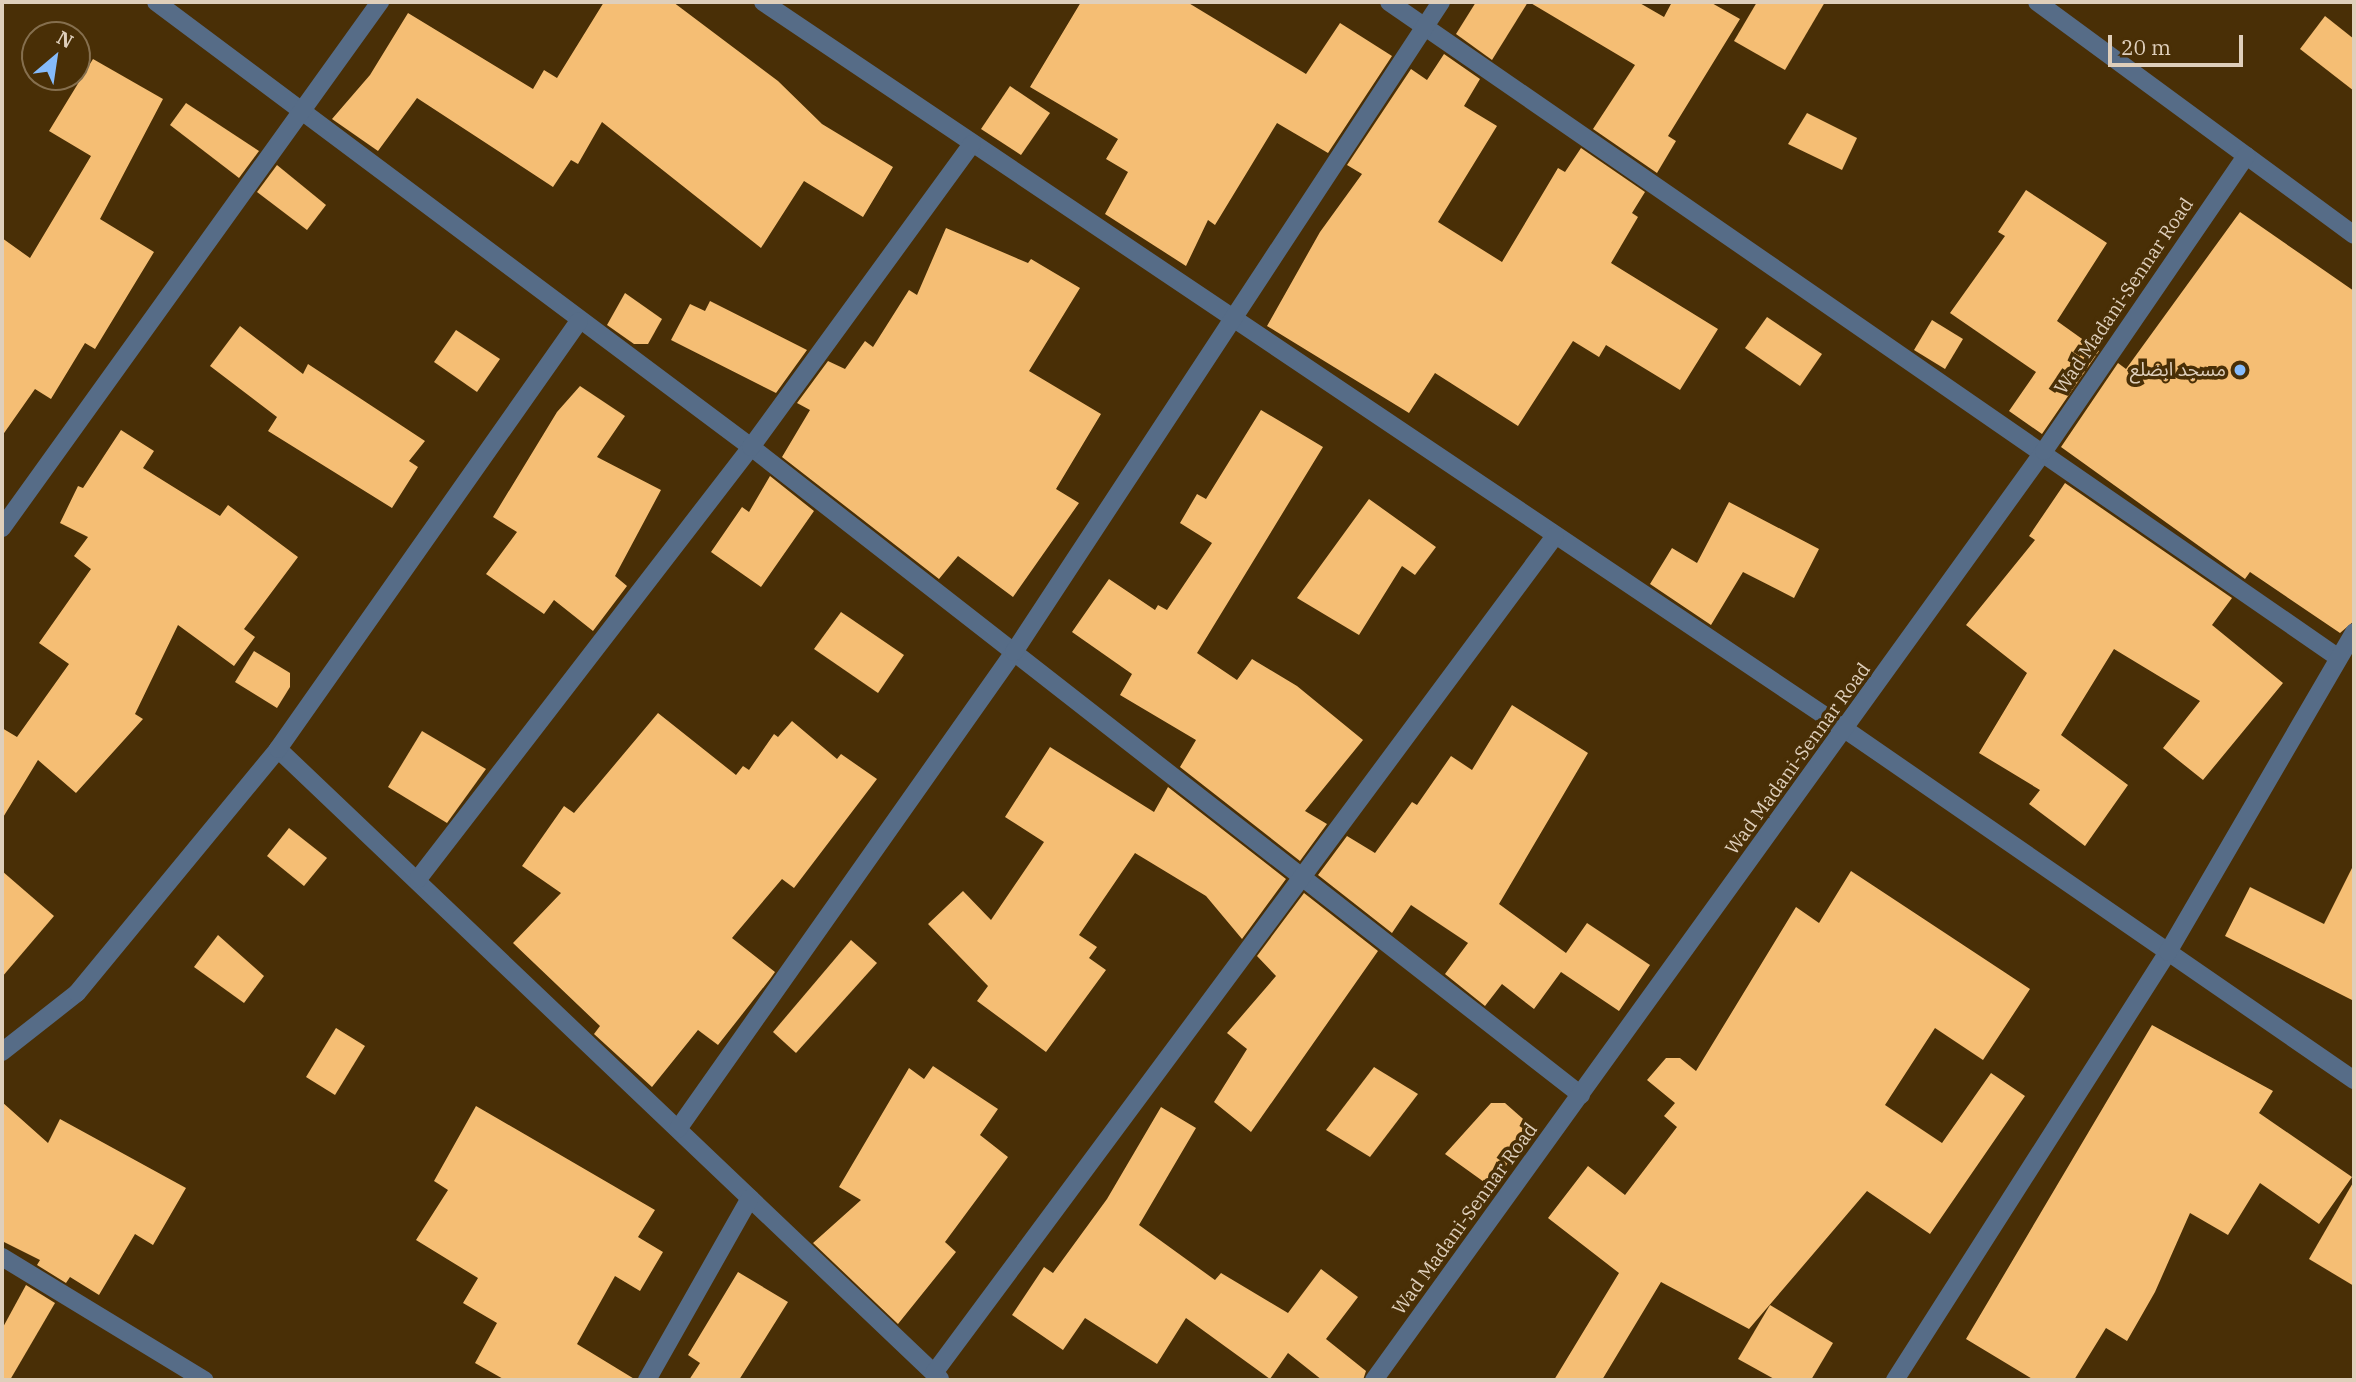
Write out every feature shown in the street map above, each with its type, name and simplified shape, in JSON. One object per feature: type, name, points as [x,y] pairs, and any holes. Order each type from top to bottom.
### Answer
[{"type":"street","points":[[156,2],[579,321],[751,447],[1581,1094]]},
{"type":"street","points":[[2,528],[304,114],[380,2]]},
{"type":"street","points":[[763,2],[1846,730],[2354,1080]]},
{"type":"street","points":[[1389,2],[2044,451],[2339,658]]},
{"type":"street","points":[[678,1129],[1014,652],[1234,321],[1441,2]]},
{"type":"street","points":[[2037,2],[2354,235]]},
{"type":"street","points":[[418,878],[751,447],[972,144]]},
{"type":"street","name":"Wad Madani-Sennar Road","points":[[1374,1380],[1846,730],[2044,451],[2246,156]]},
{"type":"street","points":[[2,1052],[77,993],[278,749],[579,321]]},
{"type":"street","points":[[278,749],[418,878],[938,1376],[1299,875],[1555,536]]},
{"type":"street","points":[[1895,1380],[2168,952],[2354,632]]},
{"type":"street","points":[[647,1380],[750,1198]]},
{"type":"street","points":[[2,1257],[204,1380]]},
{"type":"building","points":[[604,2],[673,2],[778,81],[822,124],[893,167],[863,217],[804,181],[761,248],[602,122],[578,164],[571,160],[553,187],[417,98],[378,151],[332,119],[370,75],[408,13],[533,89],[544,70],[557,78]]},
{"type":"building","points":[[1081,2],[1187,2],[1306,74],[1340,23],[1392,56],[1328,153],[1277,123],[1215,225],[1208,220],[1186,266],[1105,214],[1128,172],[1106,159],[1118,139],[1030,87]]},
{"type":"building","points":[[1476,2],[1528,2],[1492,60],[1456,34]]},
{"type":"building","points":[[1529,2],[1638,2],[1664,17],[1672,2],[1710,2],[1740,19],[1668,136],[1676,141],[1657,173],[1593,129],[1635,65]]},
{"type":"building","points":[[1757,2],[1825,2],[1785,70],[1734,41]]},
{"type":"building","points":[[2325,16],[2354,39],[2354,91],[2300,49]]},
{"type":"building","points":[[1444,54],[1480,79],[1464,106],[1497,126],[1438,222],[1502,262],[1558,168],[1565,172],[1581,148],[1645,192],[1632,213],[1638,217],[1611,263],[1718,329],[1680,390],[1606,345],[1599,357],[1573,341],[1518,426],[1435,373],[1409,413],[1267,326],[1320,232],[1362,174],[1347,165],[1411,69],[1427,80]]},
{"type":"building","points":[[93,59],[163,99],[100,219],[154,252],[95,349],[85,343],[51,399],[35,389],[2,436],[2,238],[30,258],[91,156],[49,131],[73,91],[91,91]]},
{"type":"building","points":[[1010,86],[1050,113],[1021,155],[981,129]]},
{"type":"building","points":[[186,103],[259,151],[239,178],[170,125]]},
{"type":"building","points":[[1807,113],[1857,138],[1842,170],[1788,144]]},
{"type":"building","points":[[277,165],[326,205],[307,230],[257,192]]},
{"type":"building","points":[[2026,190],[2107,243],[2057,321],[2099,351],[2042,434],[2009,411],[2036,372],[1950,313],[2005,236],[1998,232]]},
{"type":"building","name":"مسجد ابضلع","points":[[2240,212],[2354,291],[2354,621],[2340,633],[2250,572],[2245,579],[2061,447],[2118,363],[2126,369]]},
{"type":"building","points":[[946,228],[1028,263],[1031,259],[1080,288],[1029,371],[1101,414],[1056,489],[1079,503],[1013,597],[958,556],[939,579],[782,457],[810,410],[797,403],[828,361],[845,369],[865,341],[873,347],[909,290],[917,295]]},
{"type":"building","points":[[625,293],[662,319],[648,344],[634,344],[607,325]]},
{"type":"building","points":[[710,301],[807,350],[776,393],[671,340],[690,304],[705,311]]},
{"type":"building","points":[[1767,317],[1822,354],[1800,386],[1745,348]]},
{"type":"building","points":[[1932,320],[1963,339],[1945,369],[1914,350]]},
{"type":"building","points":[[240,326],[303,374],[308,364],[425,441],[409,461],[418,467],[392,508],[268,431],[277,417],[210,366]]},
{"type":"building","points":[[456,330],[500,359],[477,392],[434,362]]},
{"type":"building","points":[[580,386],[625,416],[597,457],[661,490],[615,576],[627,586],[593,631],[554,600],[544,614],[486,574],[517,532],[493,517],[557,412]]},
{"type":"building","points":[[1261,410],[1323,447],[1197,653],[1237,680],[1252,659],[1297,686],[1363,740],[1305,811],[1327,824],[1300,861],[1180,767],[1196,740],[1120,695],[1132,674],[1072,632],[1109,579],[1155,610],[1158,605],[1167,610],[1212,543],[1180,523],[1197,494],[1206,499]]},
{"type":"building","points":[[121,430],[154,451],[143,468],[220,516],[228,505],[298,557],[244,629],[255,637],[234,666],[178,625],[135,714],[143,719],[76,793],[38,760],[2,819],[2,728],[17,737],[69,664],[39,643],[91,569],[74,556],[88,537],[60,523],[78,486],[83,488]]},
{"type":"building","points":[[770,476],[814,511],[761,587],[711,552],[742,507],[749,512]]},
{"type":"building","points":[[2065,483],[2232,598],[2212,625],[2283,683],[2203,780],[2163,748],[2200,701],[2114,649],[2061,735],[2128,785],[2085,846],[2029,804],[2040,790],[1979,753],[2027,673],[1966,625],[2035,540],[2029,536]]},
{"type":"building","points":[[1369,499],[1436,547],[1415,575],[1402,566],[1359,635],[1297,598]]},
{"type":"building","points":[[1729,502],[1819,549],[1794,598],[1743,572],[1711,625],[1650,584],[1672,548],[1697,563]]},
{"type":"building","points":[[841,612],[904,655],[878,693],[814,649]]},
{"type":"building","points":[[254,651],[290,673],[290,687],[277,708],[235,682]]},
{"type":"building","points":[[1512,705],[1588,753],[1499,904],[1566,953],[1587,923],[1650,965],[1619,1011],[1561,972],[1534,1009],[1502,984],[1485,1006],[1445,974],[1468,943],[1411,905],[1392,933],[1318,875],[1347,836],[1375,853],[1412,802],[1417,805],[1451,756],[1472,770]]},
{"type":"building","points":[[658,713],[736,775],[743,766],[749,770],[774,734],[778,737],[792,721],[837,759],[841,754],[877,779],[794,888],[782,879],[732,938],[775,972],[770,979],[718,1045],[698,1030],[652,1087],[594,1034],[600,1026],[513,943],[561,893],[522,866],[564,806],[574,813]]},
{"type":"building","points":[[422,731],[486,769],[447,823],[388,787]]},
{"type":"building","points":[[1050,747],[1154,812],[1168,787],[1286,879],[1242,939],[1206,896],[1135,853],[1079,935],[1097,947],[1089,958],[1106,970],[1046,1052],[977,1001],[988,986],[928,924],[963,891],[991,920],[1044,842],[1005,817]]},
{"type":"building","points":[[289,828],[327,858],[304,886],[267,856]]},
{"type":"building","points":[[2354,864],[2354,1001],[2225,936],[2250,887],[2324,924]]},
{"type":"building","points":[[2,871],[54,916],[2,977]]},
{"type":"building","points":[[1851,871],[2030,989],[1983,1060],[1935,1028],[1885,1105],[1942,1143],[1991,1073],[2025,1096],[1930,1234],[1867,1191],[1749,1329],[1661,1282],[1602,1380],[1554,1380],[1619,1273],[1548,1218],[1588,1166],[1625,1195],[1677,1127],[1664,1116],[1675,1103],[1647,1080],[1666,1058],[1680,1058],[1696,1071],[1796,907],[1819,923]]},
{"type":"building","points":[[1304,893],[1378,951],[1251,1132],[1214,1102],[1247,1049],[1227,1033],[1276,976],[1257,956]]},
{"type":"building","points":[[218,935],[264,976],[244,1003],[194,967]]},
{"type":"building","points":[[851,940],[877,963],[796,1053],[773,1032]]},
{"type":"building","points":[[2152,1025],[2273,1091],[2259,1113],[2352,1177],[2319,1224],[2260,1183],[2228,1235],[2190,1213],[2155,1292],[2127,1341],[2106,1328],[2074,1380],[2034,1380],[1966,1339]]},
{"type":"building","points":[[336,1028],[365,1046],[335,1095],[306,1077]]},
{"type":"building","points":[[933,1066],[998,1109],[980,1135],[1008,1157],[945,1242],[956,1252],[898,1324],[813,1243],[861,1200],[839,1187],[909,1068],[924,1079]]},
{"type":"building","points":[[1374,1067],[1418,1094],[1370,1157],[1326,1130]]},
{"type":"building","points":[[2,1102],[48,1143],[60,1119],[186,1188],[153,1245],[135,1234],[99,1295],[70,1277],[66,1283],[37,1265],[40,1260],[2,1241]]},
{"type":"building","points":[[1491,1103],[1505,1103],[1530,1125],[1508,1150],[1508,1163],[1491,1187],[1445,1154]]},
{"type":"building","points":[[476,1106],[655,1210],[638,1237],[663,1252],[640,1291],[615,1276],[577,1344],[636,1380],[505,1380],[475,1363],[497,1323],[463,1303],[478,1278],[416,1240],[448,1190],[434,1181]]},
{"type":"building","points":[[1161,1107],[1196,1128],[1139,1225],[1215,1280],[1221,1273],[1288,1313],[1321,1269],[1358,1297],[1326,1339],[1366,1371],[1363,1380],[1322,1380],[1288,1353],[1270,1379],[1186,1318],[1157,1364],[1085,1318],[1063,1350],[1012,1315],[1044,1267],[1053,1273],[1107,1199]]},
{"type":"building","points":[[2354,1181],[2354,1286],[2309,1259]]},
{"type":"building","points":[[738,1272],[788,1302],[739,1380],[689,1380],[700,1363],[688,1355]]},
{"type":"building","points":[[26,1285],[55,1303],[10,1380],[3,1380],[2,1329]]},
{"type":"building","points":[[1770,1305],[1833,1343],[1811,1380],[1776,1380],[1738,1359]]},
{"type":"place","name":"مسجد ابضلع","points":[[2240,370]]}]
